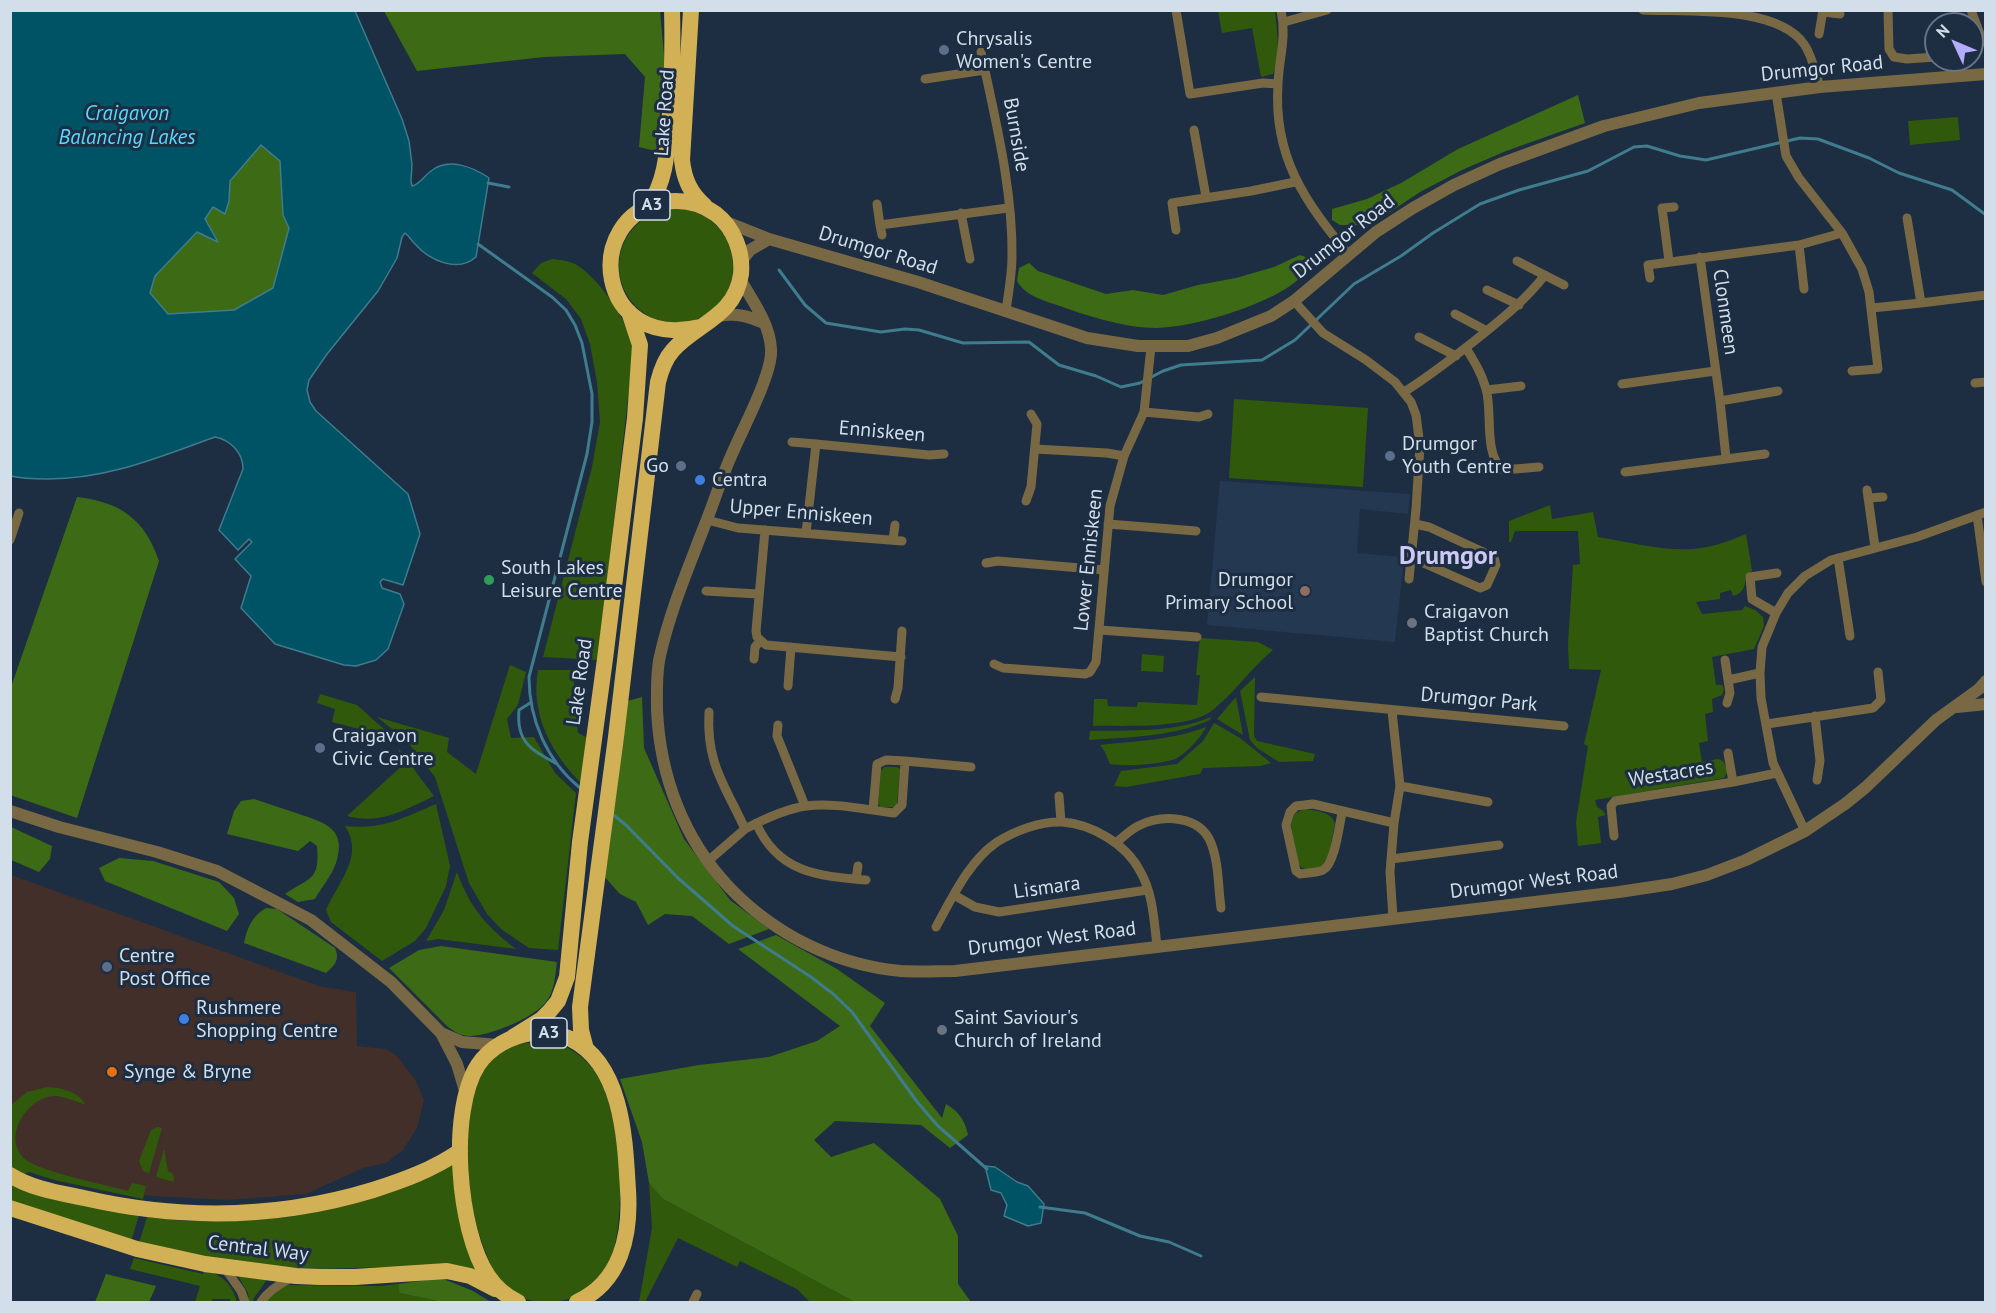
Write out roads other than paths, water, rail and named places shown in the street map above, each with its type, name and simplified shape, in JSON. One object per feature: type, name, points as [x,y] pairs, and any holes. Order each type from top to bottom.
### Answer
[{"type":"highway","name":"Lake Road","points":[[648,207],[661,184],[667,155],[673,60],[672,10]]},
{"type":"highway","name":"Lake Road","points":[[691,10],[683,174],[696,198],[708,209]]},
{"type":"highway","name":"A3","points":[[670,201],[683,201],[708,209],[723,220],[735,240],[740,271],[730,303],[718,316],[700,327],[681,332],[662,330],[644,324],[629,312],[614,290],[610,270],[612,251],[620,232],[627,223],[648,207],[670,201]]},
{"type":"highway","name":"Lake Road","points":[[513,1037],[542,1019],[558,1001],[567,977],[587,793],[635,418],[640,345],[629,312]]},
{"type":"highway","name":"Lake Road","points":[[586,1049],[581,1030],[580,1007],[658,382],[662,366],[672,351],[700,327]]},
{"type":"highway","name":"A3","points":[[511,1299],[483,1269],[473,1242],[464,1202],[460,1151],[466,1095],[478,1064],[498,1045],[513,1037],[531,1033],[553,1033],[570,1039],[586,1049],[603,1070],[614,1095],[625,1146],[629,1199],[620,1257],[607,1281],[599,1289],[577,1302]]},
{"type":"highway","name":"Central Way","points":[[10,1175],[45,1189],[121,1207],[204,1215],[241,1214],[302,1208],[355,1196],[410,1178],[460,1151]]},
{"type":"highway","name":"Central Way","points":[[10,1208],[137,1249],[224,1267],[296,1276],[355,1277],[447,1272],[470,1276],[511,1299]]},
{"type":"street","points":[[1176,10],[1190,94],[1263,82],[1278,84]]},
{"type":"street","points":[[1281,10],[1285,40],[1278,84],[1281,134],[1295,182],[1348,255]]},
{"type":"street","points":[[1284,22],[1327,10]]},
{"type":"street","points":[[1643,10],[1749,13],[1780,25],[1802,42],[1810,53],[1820,87]]},
{"type":"street","points":[[1888,10],[1889,49],[1894,57],[1924,58]]},
{"type":"street","points":[[1819,34],[1823,11],[1840,14]]},
{"type":"street","name":"Burnside","points":[[981,52],[1001,153],[1008,208],[1012,259],[1006,312]]},
{"type":"street","points":[[925,79],[985,70]]},
{"type":"street","name":"Drumgor Road","points":[[723,220],[769,239],[918,282],[1087,338],[1151,347],[1188,346],[1217,338],[1271,316],[1294,301],[1348,255],[1395,220],[1454,185],[1549,144],[1604,126],[1699,103],[1820,87],[1986,74]]},
{"type":"street","points":[[1776,93],[1786,156],[1799,178],[1842,233],[1862,269],[1872,308],[1878,369],[1852,371]]},
{"type":"street","points":[[1194,130],[1206,197]]},
{"type":"street","points":[[1176,230],[1172,203],[1295,182]]},
{"type":"street","points":[[877,204],[881,230],[961,213],[1008,208]]},
{"type":"street","points":[[1669,261],[1662,208],[1674,207]]},
{"type":"street","points":[[961,213],[970,259]]},
{"type":"street","points":[[1907,218],[1921,303]]},
{"type":"street","name":"Clonmeen","points":[[1650,278],[1648,265],[1799,245],[1842,233]]},
{"type":"street","points":[[740,271],[750,250],[769,239]]},
{"type":"street","points":[[1799,245],[1804,289]]},
{"type":"street","name":"Clonmeen","points":[[1700,257],[1726,458]]},
{"type":"street","points":[[1517,261],[1564,285]]},
{"type":"street","name":"Drumgor West Road","points":[[740,271],[764,323],[771,347],[770,364],[730,457],[674,609],[660,657],[657,680],[662,759],[667,780],[685,824],[708,861],[734,892],[767,921],[793,937],[836,957],[901,971],[955,971],[1498,907],[1672,884],[1746,860],[1805,831],[1866,787],[1936,720],[1979,689],[1986,681]]},
{"type":"street","points":[[1404,392],[1456,356],[1519,305],[1545,275]]},
{"type":"street","points":[[1487,290],[1519,305]]},
{"type":"street","points":[[1872,308],[1986,295]]},
{"type":"street","points":[[1294,301],[1323,333],[1366,360],[1395,382],[1404,392],[1416,415],[1419,430],[1415,524],[1409,579]]},
{"type":"street","points":[[718,316],[734,314],[748,316],[764,323]]},
{"type":"street","points":[[1455,314],[1487,331]]},
{"type":"street","points":[[1419,337],[1456,356]]},
{"type":"street","name":"Lower Enniskeen","points":[[994,664],[1003,668],[1085,674],[1091,677],[1096,662],[1100,630],[1110,507],[1124,456],[1144,412],[1151,347]]},
{"type":"street","points":[[1466,348],[1487,390],[1494,461],[1503,470],[1539,467]]},
{"type":"street","name":"Clonmeen","points":[[1622,384],[1715,372]]},
{"type":"street","points":[[1975,383],[1986,382]]},
{"type":"street","points":[[1487,390],[1521,386]]},
{"type":"street","points":[[1720,400],[1778,391]]},
{"type":"street","points":[[1144,412],[1199,417],[1208,414]]},
{"type":"street","points":[[1026,501],[1031,488],[1037,424],[1031,414]]},
{"type":"street","name":"Enniskeen","points":[[792,442],[929,455],[944,454]]},
{"type":"street","name":"Enniskeen","points":[[806,532],[816,444]]},
{"type":"street","points":[[1035,449],[1124,456]]},
{"type":"street","points":[[1625,472],[1765,454]]},
{"type":"street","points":[[1875,548],[1868,494],[1883,497]]},
{"type":"street","points":[[10,540],[19,513]]},
{"type":"street","points":[[1805,831],[1777,772],[1768,744],[1767,723],[1761,698],[1762,647],[1776,613],[1788,593],[1805,576],[1838,558],[1917,537],[1982,514],[1986,582]]},
{"type":"street","name":"Upper Enniskeen","points":[[707,520],[738,528],[898,540],[895,525]]},
{"type":"street","points":[[1108,524],[1190,527]]},
{"type":"street","points":[[1412,558],[1480,588],[1487,585],[1496,565],[1494,557],[1429,527],[1415,524]]},
{"type":"street","points":[[765,530],[756,631],[760,641],[766,645],[901,657]]},
{"type":"street","points":[[1838,558],[1850,636]]},
{"type":"street","points":[[986,563],[998,561],[1104,570]]},
{"type":"street","points":[[1776,613],[1752,599],[1750,577],[1777,573]]},
{"type":"street","points":[[706,591],[758,594]]},
{"type":"street","points":[[1100,630],[1197,637]]},
{"type":"street","points":[[895,699],[898,688],[902,631]]},
{"type":"street","points":[[754,659],[755,647],[760,641]]},
{"type":"street","points":[[788,686],[791,647]]},
{"type":"street","points":[[1725,660],[1730,693],[1726,703]]},
{"type":"street","points":[[1767,723],[1873,708],[1881,700],[1878,672]]},
{"type":"street","points":[[1728,680],[1760,674]]},
{"type":"street","name":"Drumgor Park","points":[[1261,698],[1564,726]]},
{"type":"street","name":"Drumgor West Road","points":[[1948,711],[1961,705],[1986,704]]},
{"type":"street","name":"Drumgor Park","points":[[1392,711],[1400,786],[1391,859],[1390,886],[1393,918]]},
{"type":"street","points":[[709,712],[709,743],[713,761],[719,778],[745,829]]},
{"type":"street","points":[[1815,716],[1820,761],[1817,780]]},
{"type":"street","points":[[778,725],[777,736],[805,806]]},
{"type":"street","name":"Westacres","points":[[1728,753],[1733,782]]},
{"type":"street","points":[[873,810],[877,764],[886,759],[971,767]]},
{"type":"street","points":[[708,861],[745,829],[783,812],[805,806],[820,805],[894,813],[902,805],[905,761]]},
{"type":"street","name":"Westacres","points":[[1614,836],[1611,806],[1615,801],[1733,782],[1777,772]]},
{"type":"street","points":[[1400,786],[1488,802]]},
{"type":"street","points":[[1059,796],[1061,822]]},
{"type":"street","points":[[1342,813],[1332,860],[1328,867],[1300,874],[1293,867],[1286,825],[1290,812],[1296,806],[1313,804],[1342,813],[1394,823]]},
{"type":"street","points":[[10,812],[218,871],[283,903],[332,934],[391,982],[441,1033],[457,1064],[466,1095]]},
{"type":"street","points":[[1116,843],[1137,826],[1149,821],[1174,818],[1194,824],[1205,833],[1211,843],[1221,908]]},
{"type":"street","points":[[936,927],[954,895],[982,856],[996,843],[1018,831],[1061,822],[1093,831],[1116,843],[1129,855],[1142,873],[1153,909],[1157,946]]},
{"type":"street","points":[[756,823],[774,851],[798,869],[827,876],[861,880],[858,866]]},
{"type":"street","points":[[1391,859],[1499,845]]},
{"type":"street","name":"Lismara","points":[[954,895],[975,907],[999,912],[1147,890]]},
{"type":"street","points":[[441,1033],[462,1042],[498,1045]]},
{"type":"street","points":[[224,1267],[242,1291],[245,1302]]},
{"type":"street","points":[[261,1302],[280,1284],[296,1276]]},
{"type":"water","name":"Craigavon Balancing Lakes","points":[[10,11],[355,11],[402,119],[409,141],[412,186],[438,167],[453,164],[476,170],[489,178],[476,257],[461,264],[444,263],[421,250],[405,233],[397,258],[378,291],[309,380],[307,390],[310,402],[316,411],[408,494],[420,534],[403,585],[383,579],[380,582],[382,588],[400,594],[404,604],[388,649],[376,660],[356,666],[344,665],[275,644],[241,608],[251,576],[235,559],[252,542],[249,539],[238,550],[219,530],[243,469],[238,452],[226,441],[215,437],[133,466],[92,475],[48,479],[11,476]],"holes":[[[261,145],[280,161],[283,215],[289,228],[273,288],[234,310],[168,314],[150,293],[155,276],[197,232],[218,242],[205,219],[213,207],[225,214],[229,201],[230,181]]]},
{"type":"water","points":[[985,1166],[995,1167],[1017,1182],[1028,1186],[1044,1204],[1041,1223],[1028,1226],[1004,1216],[1007,1205],[1001,1193],[991,1190]]},
{"type":"waterway","points":[[779,270],[805,305],[826,323],[881,332],[919,330],[963,343],[1029,342],[1059,365],[1096,376],[1121,387],[1140,383],[1181,365],[1262,360],[1295,340],[1354,284],[1480,204],[1519,190],[1588,171],[1634,147],[1647,146],[1680,156],[1706,160],[1800,138],[1818,139],[1869,158],[1899,173],[1952,190],[1986,215]]},
{"type":"waterway","points":[[488,183],[509,187]]},
{"type":"waterway","points":[[478,244],[552,297],[566,310],[582,343],[592,394],[592,422],[587,454],[529,677],[532,709],[542,738],[558,765],[580,788]]},
{"type":"waterway","points":[[530,703],[519,710],[520,730],[523,737],[533,749],[557,764]]},
{"type":"waterway","points":[[611,813],[626,825],[678,878],[733,926],[832,993],[852,1012],[918,1103],[938,1126],[987,1169]]},
{"type":"waterway","points":[[1040,1207],[1085,1213],[1140,1236],[1169,1242],[1201,1256]]},
{"type":"place","name":"Chrysalis Women's Centre","points":[[944,50]]},
{"type":"place","name":"Drumgor Youth Centre","points":[[1390,456]]},
{"type":"place","name":"Go","points":[[681,466]]},
{"type":"place","name":"Centra","points":[[700,480]]},
{"type":"place","name":"South Lakes Leisure Centre","points":[[489,580]]},
{"type":"place","name":"Drumgor Primary School","points":[[1305,591]]},
{"type":"place","name":"Craigavon Baptist Church","points":[[1412,623]]},
{"type":"place","name":"Craigavon Civic Centre","points":[[320,748]]},
{"type":"place","name":"Centre Post Office","points":[[107,967]]},
{"type":"place","name":"Rushmere Shopping Centre","points":[[184,1019]]},
{"type":"place","name":"Saint Saviour's Church of Ireland","points":[[942,1030]]},
{"type":"place","name":"Synge & Bryne","points":[[112,1072]]},
{"type":"district","name":"Drumgor","points":[[1448,557]]}]
